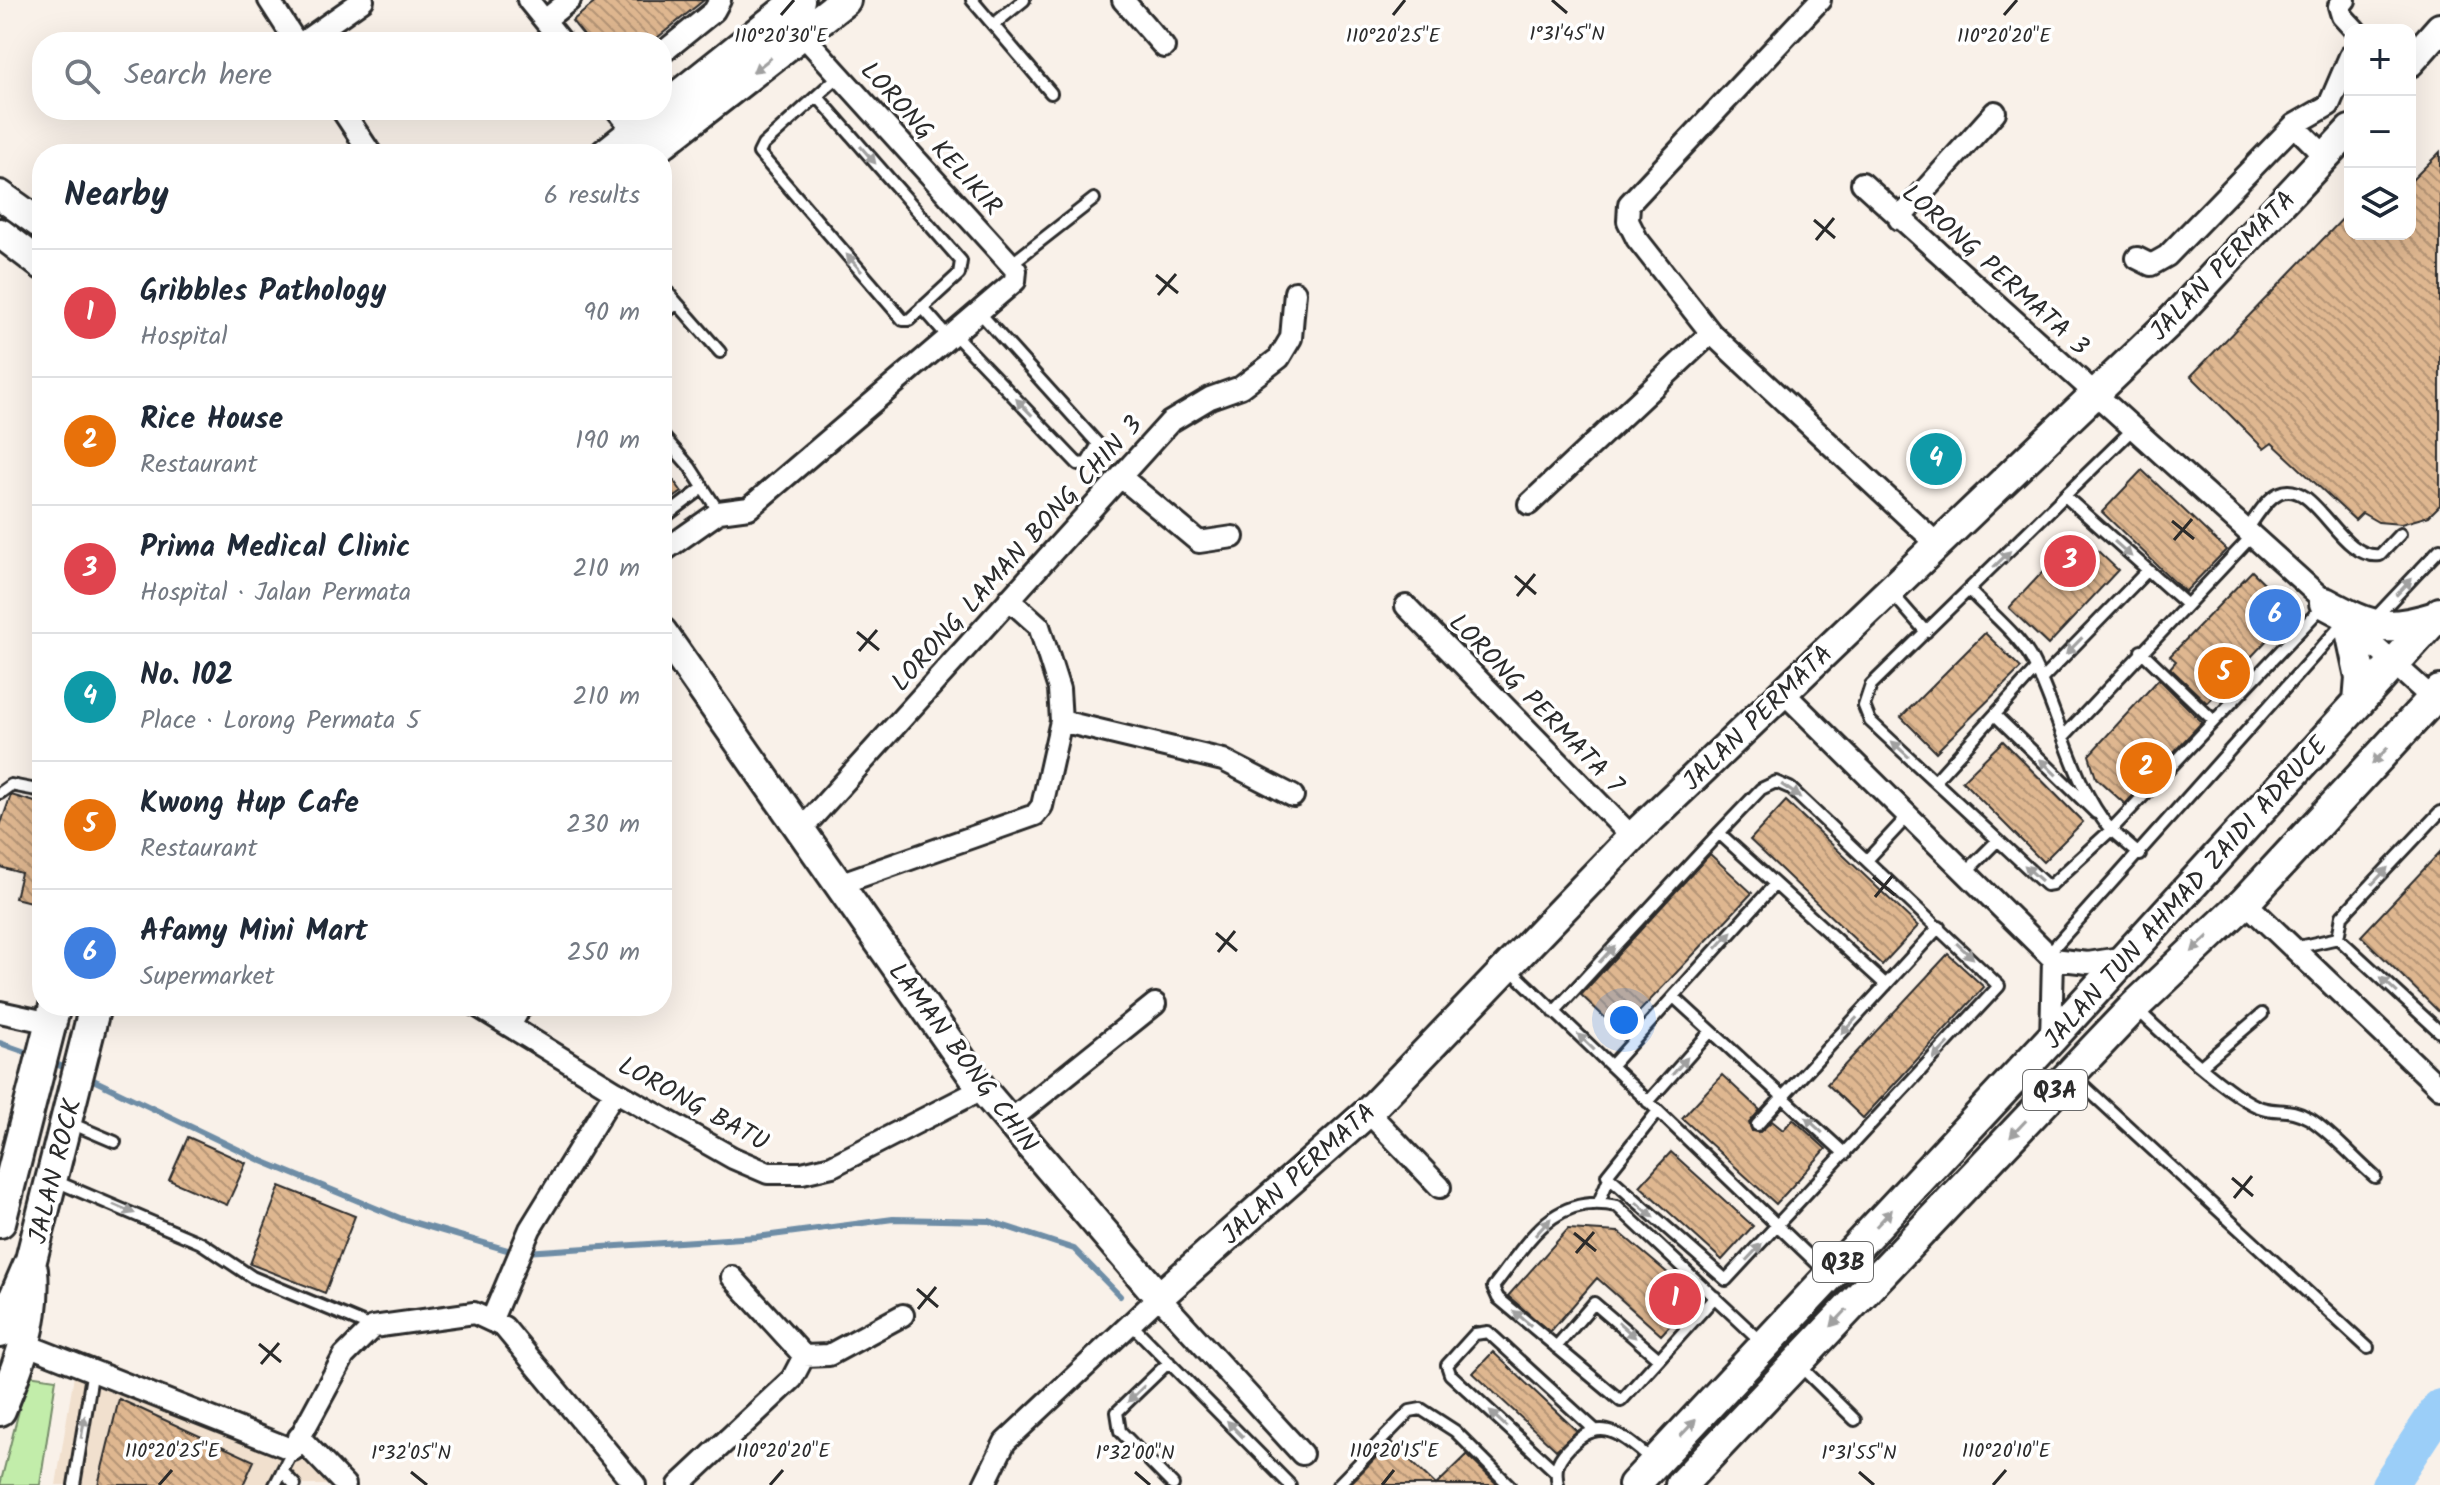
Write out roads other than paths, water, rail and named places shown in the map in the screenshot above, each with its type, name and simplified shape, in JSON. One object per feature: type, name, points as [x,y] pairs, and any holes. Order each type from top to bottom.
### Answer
[{"type":"main road","points":[[672,102],[799,0]]},
{"type":"main road","points":[[672,110],[802,34],[845,0]]},
{"type":"main road","points":[[634,132],[655,120]]},
{"type":"main road","points":[[2359,702],[2361,677],[2347,619],[2398,627],[2438,615]]},
{"type":"main road","name":"JALAN TUN AHMAD ZAIDI ADRUCE","points":[[1634,1485],[2051,1039],[2438,615]]},
{"type":"main road","name":"JALAN TUN AHMAD ZAIDI ADRUCE","points":[[1681,1485],[2134,1007],[2245,902],[2436,695]]},
{"type":"main road","name":"JALAN ROCK","points":[[0,1410],[14,1338],[34,1300],[31,1260],[93,1016]]},
{"type":"main road","name":"JALAN ROCK","points":[[0,1222],[31,1089],[51,1022]]},
{"type":"street","points":[[269,0],[290,32]]},
{"type":"street","points":[[317,32],[363,0]]},
{"type":"street","points":[[528,0],[554,32]]},
{"type":"street","points":[[545,20],[570,0]]},
{"type":"street","points":[[672,45],[714,11],[720,0]]},
{"type":"street","points":[[1123,0],[1164,47]]},
{"type":"street","points":[[1820,0],[1629,204],[1628,221],[1637,239],[1711,333],[1936,543]]},
{"type":"street","points":[[2345,0],[2339,6],[2342,16],[2349,24]]},
{"type":"street","points":[[2416,55],[2440,28]]},
{"type":"street","name":"LORONG KELIKIR","points":[[802,34],[1013,273]]},
{"type":"street","points":[[2137,258],[2151,265],[2167,256],[2294,125],[2329,105],[2344,70]]},
{"type":"street","points":[[1899,219],[1995,112]]},
{"type":"street","points":[[349,120],[364,144]]},
{"type":"street","points":[[2294,125],[2326,157]]},
{"type":"street","name":"JALAN PERMATA","points":[[1159,1297],[1368,1112],[1632,837],[2169,323],[2344,137]]},
{"type":"street","name":"LORONG PERMATA 3","points":[[1862,183],[2347,619],[2393,664],[2436,695]]},
{"type":"street","points":[[0,195],[32,218]]},
{"type":"street","points":[[0,233],[32,257]]},
{"type":"street","points":[[672,545],[719,512],[749,508],[979,312],[1013,273]]},
{"type":"street","name":"LORONG LAMAN BONG CHIN 3","points":[[801,830],[1170,422],[1210,398],[1241,387],[1279,358],[1291,338],[1295,292]]},
{"type":"street","points":[[1529,504],[1711,333]]},
{"type":"street","points":[[1121,477],[1199,542],[1233,537]]},
{"type":"street","points":[[839,884],[1035,815],[1050,782],[1061,721],[1059,689],[1039,626],[1009,599]]},
{"type":"street","name":"LORONG PERMATA 7","points":[[1406,606],[1632,837]]},
{"type":"street","name":"LAMAN BONG CHIN","points":[[672,646],[982,1089],[1159,1297],[1302,1454]]},
{"type":"street","points":[[1783,692],[2050,956],[2088,963],[2126,957]]},
{"type":"street","points":[[1061,721],[1223,760],[1293,796]]},
{"type":"street","points":[[2245,902],[2440,1088]]},
{"type":"street","points":[[2050,956],[2051,1039]]},
{"type":"street","points":[[1008,1122],[1155,1004]]},
{"type":"street","points":[[0,1012],[51,1022]]},
{"type":"street","name":"LORONG BATU","points":[[494,1016],[615,1091],[733,1158],[768,1173],[802,1173],[832,1166],[982,1089]]},
{"type":"street","points":[[510,1026],[516,1016]]},
{"type":"street","points":[[492,1319],[530,1229],[615,1091]]},
{"type":"street","points":[[1368,1112],[1440,1187]]},
{"type":"street","points":[[732,1277],[804,1356],[829,1355],[903,1315]]},
{"type":"street","points":[[988,1484],[989,1469],[1005,1442],[1159,1297]]},
{"type":"street","points":[[296,1444],[344,1356],[373,1327],[474,1313],[504,1327],[635,1485]]},
{"type":"street","points":[[14,1338],[296,1444],[345,1485]]},
{"type":"street","points":[[679,1485],[792,1379],[804,1356]]},
{"type":"lane","points":[[972,0],[1051,93]]},
{"type":"lane","points":[[993,25],[1024,0]]},
{"type":"lane","points":[[817,96],[961,261],[959,274],[909,320],[903,320],[759,153],[763,145],[840,75]]},
{"type":"lane","points":[[1013,273],[1094,199]]},
{"type":"lane","points":[[672,297],[720,352]]},
{"type":"lane","points":[[672,307],[677,303]]},
{"type":"lane","points":[[922,307],[1078,464],[1087,463],[1098,444],[979,312]]},
{"type":"lane","points":[[2134,428],[1871,685],[1864,706],[1870,721],[2046,885],[2052,884],[2111,830],[2214,721],[2440,549]]},
{"type":"lane","points":[[672,448],[719,512]]},
{"type":"lane","points":[[672,511],[703,488]]},
{"type":"lane","points":[[2063,737],[2249,534],[2277,494],[2290,491],[2306,497],[2362,554],[2380,555],[2400,534]]},
{"type":"lane","points":[[2066,497],[2186,604]]},
{"type":"lane","points":[[2041,680],[2147,571]]},
{"type":"lane","points":[[1888,589],[1926,632]]},
{"type":"lane","points":[[1969,590],[2026,651],[2100,817]]},
{"type":"lane","points":[[2050,956],[2347,619]]},
{"type":"lane","points":[[2141,651],[2214,721]]},
{"type":"lane","points":[[1935,781],[2036,669]]},
{"type":"lane","points":[[1996,716],[2140,855]]},
{"type":"lane","points":[[1554,1012],[1761,789],[1776,782],[1790,788],[1999,986],[1726,1280],[1609,1178],[1607,1171],[1658,1111]]},
{"type":"lane","points":[[0,793],[11,785],[32,789]]},
{"type":"lane","points":[[2440,812],[2342,916],[2337,928],[2338,938],[2440,1032]]},
{"type":"lane","points":[[1867,860],[1908,816]]},
{"type":"lane","points":[[1719,833],[1886,985]]},
{"type":"lane","points":[[1966,872],[1997,841]]},
{"type":"lane","points":[[1611,1066],[1775,884]]},
{"type":"lane","points":[[1757,1125],[1939,927]]},
{"type":"lane","points":[[2294,948],[2338,938]]},
{"type":"lane","points":[[1506,965],[1830,1276]]},
{"type":"lane","points":[[1674,997],[1845,1154]]},
{"type":"lane","points":[[2134,1007],[2176,1047],[2263,1109],[2282,1108],[2309,1119],[2375,1177]]},
{"type":"lane","points":[[2202,1065],[2262,1014]]},
{"type":"lane","points":[[1648,1102],[1711,1031]]},
{"type":"lane","points":[[2071,1074],[2368,1348]]},
{"type":"lane","points":[[70,1107],[115,1142]]},
{"type":"lane","points":[[1599,1202],[1609,1178]]},
{"type":"lane","points":[[52,1180],[201,1243],[252,1277],[373,1327]]},
{"type":"lane","points":[[1715,1297],[1621,1401],[1498,1298],[1493,1287],[1549,1218],[1576,1204],[1599,1202],[1617,1206],[1715,1297],[1766,1345]]},
{"type":"lane","points":[[1556,1347],[1594,1303],[1600,1305],[1659,1359]]},
{"type":"lane","points":[[1131,1324],[1290,1485]]},
{"type":"lane","points":[[1555,1471],[1450,1374],[1447,1365],[1475,1334],[1488,1332],[1594,1429]]},
{"type":"lane","points":[[1169,1362],[1117,1412],[1116,1419],[1120,1431],[1173,1485]]},
{"type":"lane","points":[[1796,1363],[1855,1420]]},
{"type":"lane","points":[[74,1485],[93,1369]]},
{"type":"lane","points":[[1338,1485],[1410,1411],[1421,1409],[1455,1431],[1509,1485]]},
{"type":"lane","points":[[1558,1485],[1555,1471],[1560,1458],[1581,1434],[1594,1429],[1619,1433],[1655,1462]]},
{"type":"lane","points":[[275,1485],[296,1444]]},
{"type":"lane","points":[[282,1471],[295,1485]]},
{"type":"waterway","points":[[0,1043],[34,1055]]},
{"type":"waterway","points":[[48,1061],[71,1070]]},
{"type":"waterway","points":[[85,1076],[262,1161],[402,1219],[514,1252]]},
{"type":"waterway","points":[[525,1252],[757,1237],[893,1219],[989,1221],[1074,1249],[1120,1296]]},
{"type":"waterway","points":[[2389,1485],[2440,1407]]},
{"type":"place","name":"No. 102","points":[[1936,459]]},
{"type":"place","name":"Prima Medical Clinic","points":[[2070,561]]},
{"type":"place","name":"Afamy Mini Mart","points":[[2275,615]]},
{"type":"place","name":"Kwong Hup Cafe","points":[[2224,673]]},
{"type":"place","name":"Rice House","points":[[2146,768]]},
{"type":"place","name":"Gribbles Pathology","points":[[1675,1299]]}]
